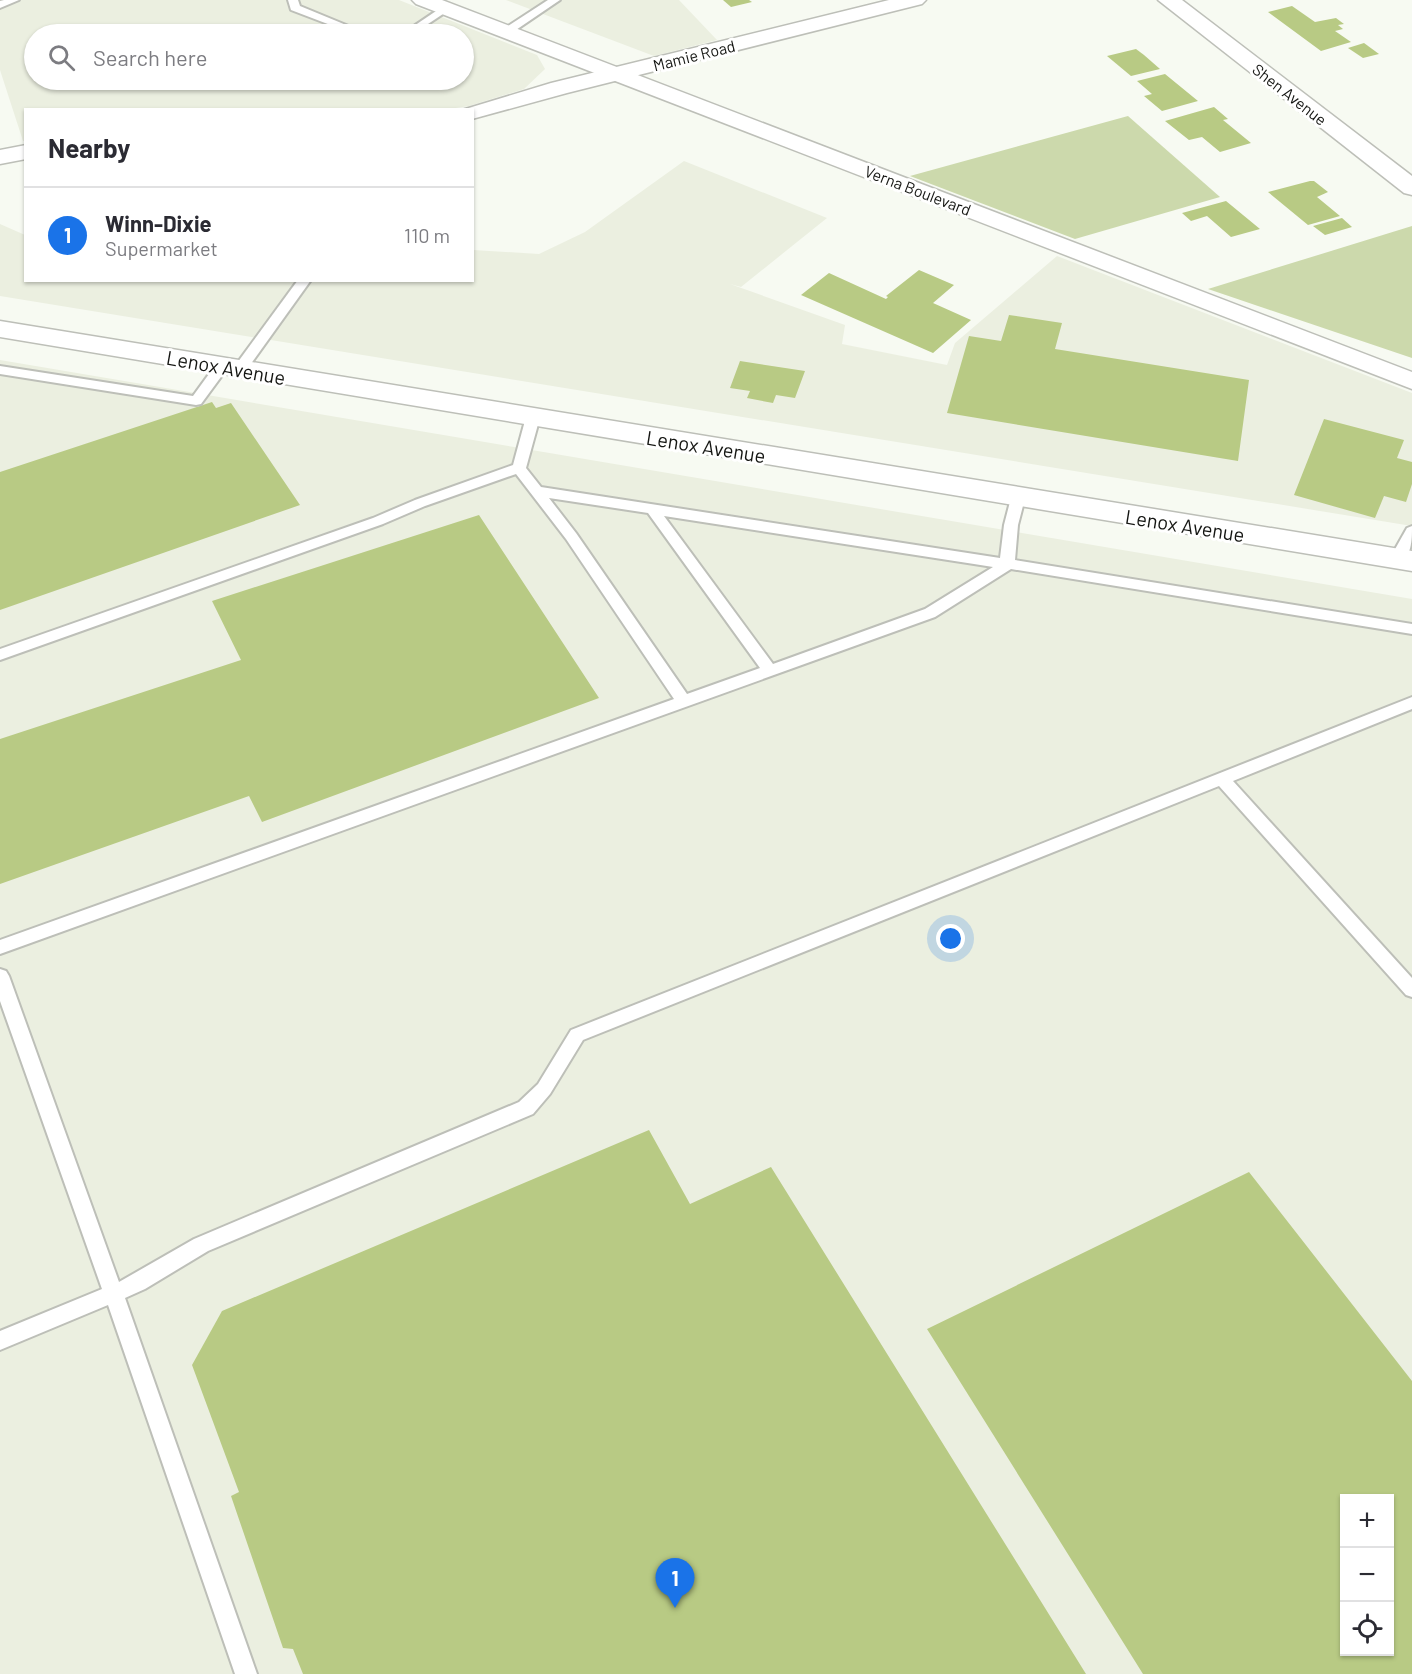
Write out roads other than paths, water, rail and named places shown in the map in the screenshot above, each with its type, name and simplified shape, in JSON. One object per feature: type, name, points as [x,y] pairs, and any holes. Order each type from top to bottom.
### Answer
[{"type":"street","name":"Mamie Road","points":[[474,111],[915,0]]},
{"type":"street","name":"Shen Avenue","points":[[1169,0],[1412,188]]},
{"type":"street","name":"Verna Boulevard","points":[[434,4],[1412,381]]},
{"type":"street","points":[[0,157],[24,152]]},
{"type":"street","name":"Lenox Avenue","points":[[0,329],[1404,560]]},
{"type":"lane","points":[[0,5],[14,0]]},
{"type":"lane","points":[[293,0],[295,8],[337,24]]},
{"type":"lane","points":[[506,32],[555,0]]},
{"type":"lane","points":[[416,24],[434,4]]},
{"type":"lane","points":[[0,370],[196,401],[231,368],[303,282]]},
{"type":"lane","points":[[519,468],[533,417]]},
{"type":"lane","points":[[519,468],[571,536],[683,700]]},
{"type":"lane","points":[[0,655],[378,521],[420,503],[519,468]]},
{"type":"lane","points":[[536,490],[1007,565],[1138,583],[1412,629]]},
{"type":"lane","points":[[1007,565],[1011,525],[1018,498]]},
{"type":"lane","points":[[652,509],[769,670]]},
{"type":"lane","points":[[1404,560],[1412,531]]},
{"type":"lane","points":[[0,947],[930,613],[1007,565]]},
{"type":"lane","points":[[0,1341],[138,1283],[201,1245],[526,1108],[544,1089],[577,1035],[1412,703]]},
{"type":"lane","points":[[1221,778],[1412,990]]},
{"type":"lane","points":[[0,976],[246,1674]]},
{"type":"place","name":"Winn-Dixie","points":[[675,1608]]}]
